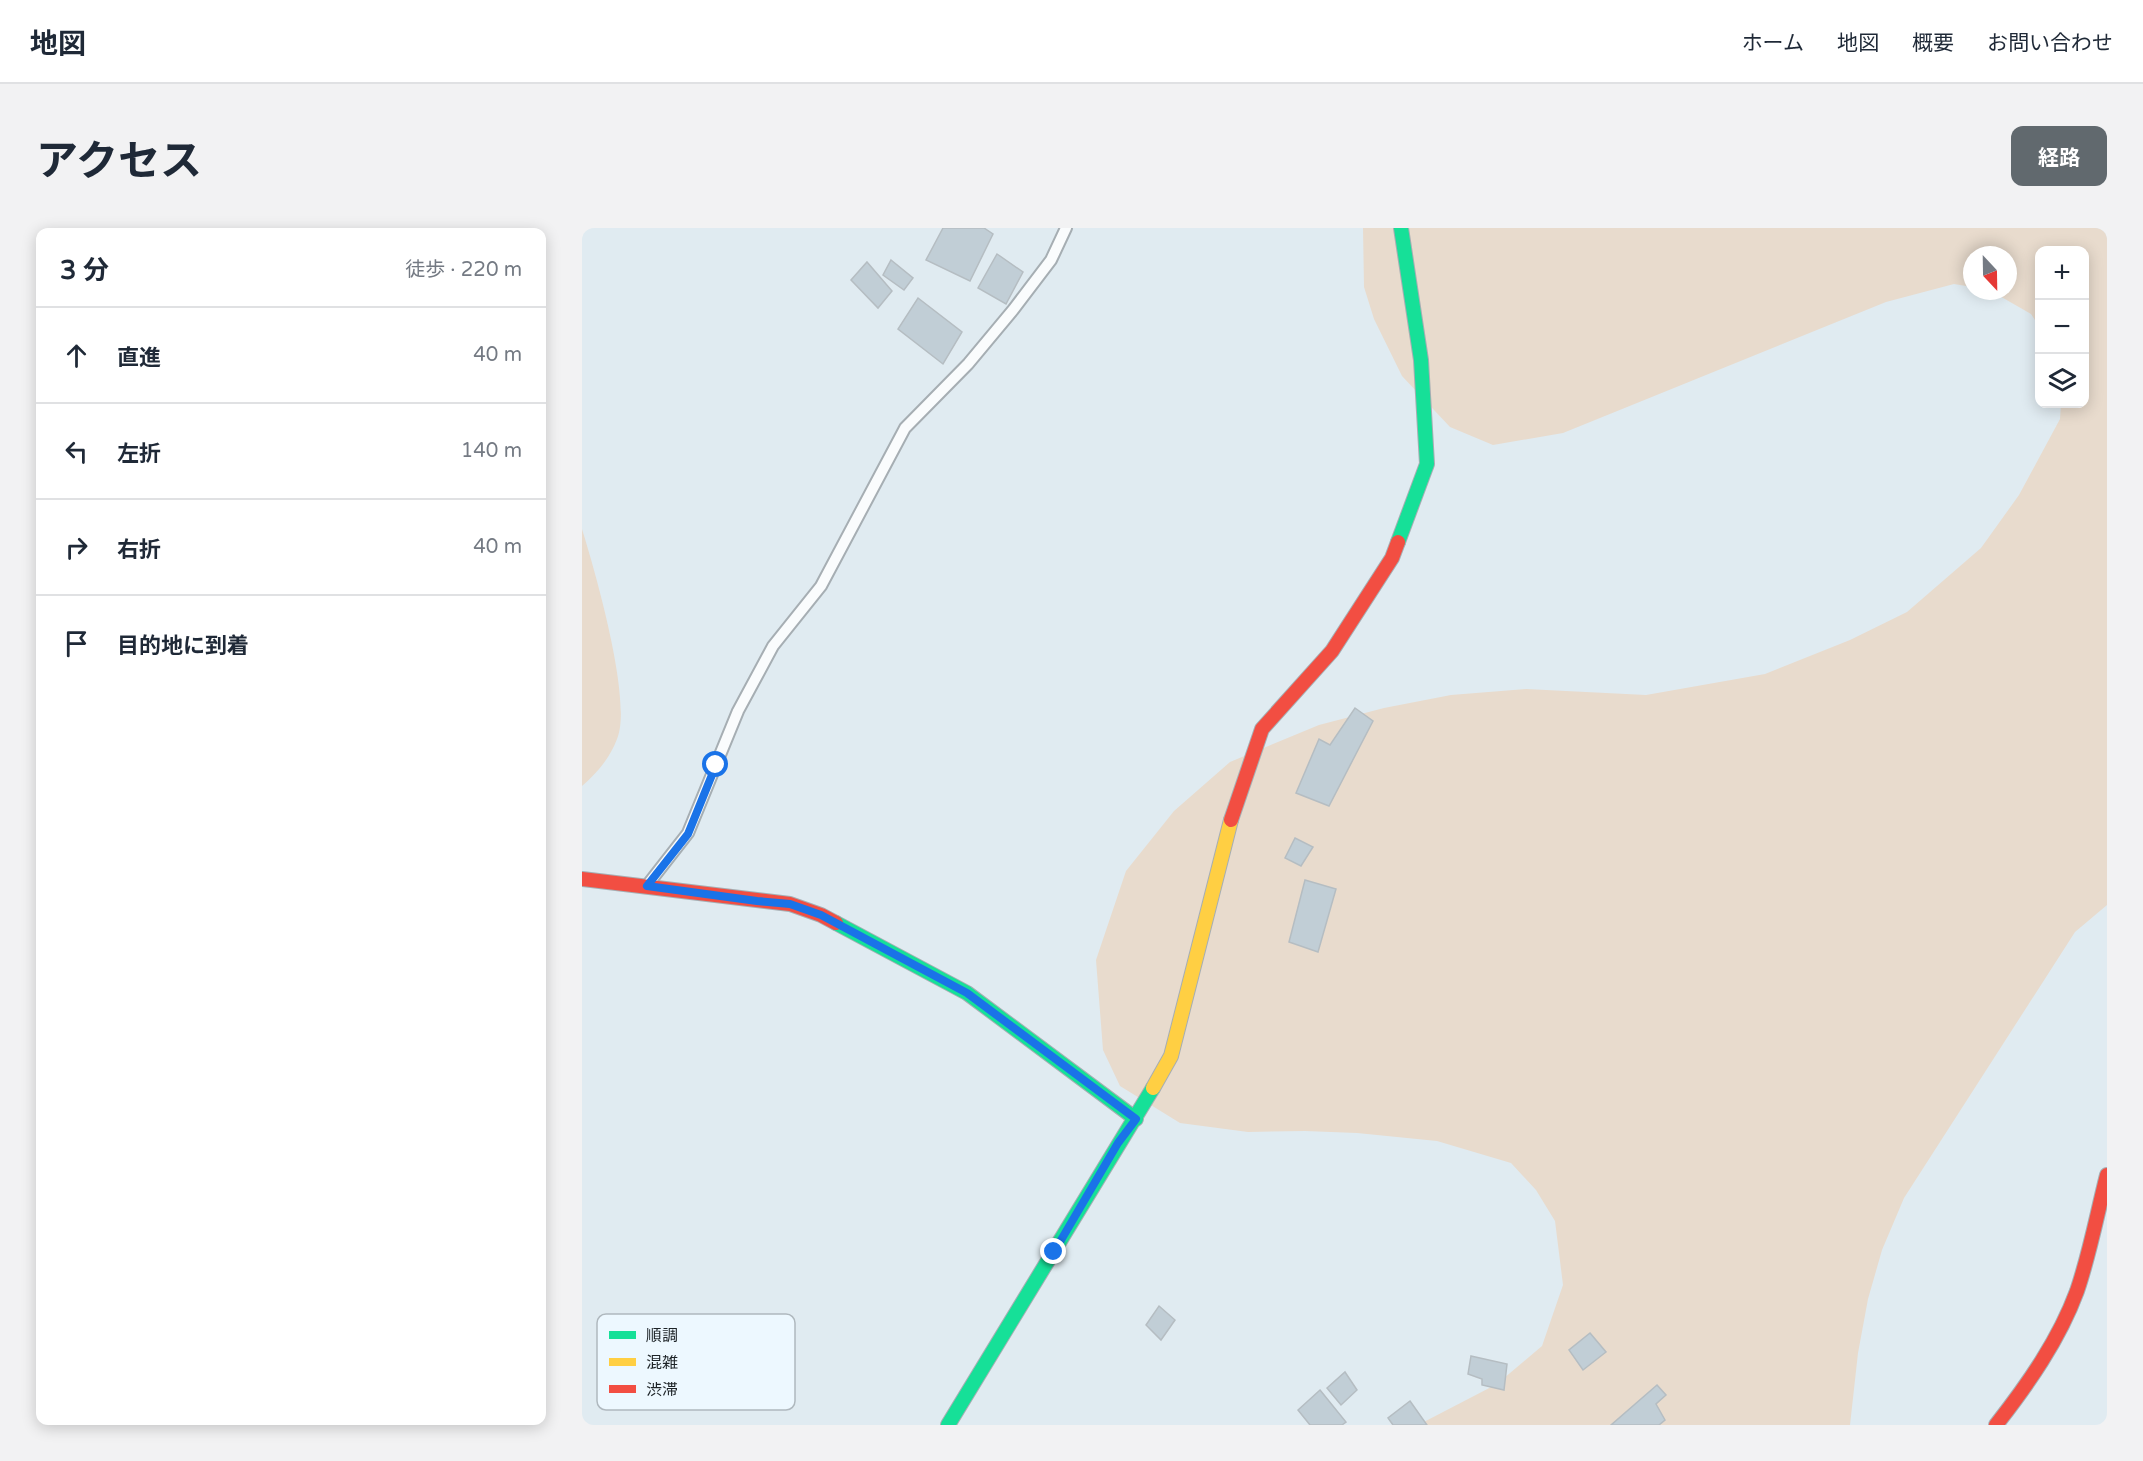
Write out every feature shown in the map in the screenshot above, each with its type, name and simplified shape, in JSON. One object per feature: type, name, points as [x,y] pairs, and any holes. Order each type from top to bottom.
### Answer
[{"type":"street","points":[[948,1425],[1118,1143],[1136,1119],[1171,1056],[1227,834],[1262,729],[1332,651],[1392,558],[1428,464],[1421,360],[1401,228]]},
{"type":"street","points":[[582,879],[790,904],[821,915],[967,993],[1136,1119]]},
{"type":"street","points":[[1996,1425],[2022,1393],[2053,1343],[2070,1307],[2092,1241],[2107,1175]]},
{"type":"lane","points":[[647,886],[688,834],[738,711],[773,646],[821,586],[905,428],[968,364],[1013,310],[1051,260],[1066,228]]},
{"type":"shaded area","points":[[1363,228],[2107,228],[2107,905],[2075,932],[1904,1198],[1882,1250],[1868,1299],[1858,1353],[1850,1425],[1418,1425],[1497,1384],[1542,1346],[1563,1285],[1555,1221],[1536,1190],[1511,1163],[1437,1141],[1357,1133],[1248,1132],[1180,1123],[1120,1086],[1103,1050],[1096,960],[1126,871],[1174,811],[1230,762],[1319,725],[1384,708],[1451,695],[1526,689],[1646,695],[1765,674],[1850,640],[1907,612],[1981,548],[2019,495],[2060,419],[2061,408],[2089,408],[2089,246],[2035,246],[2035,320],[2031,314],[2007,300],[2017,300],[2017,246],[1963,246],[1963,286],[1954,284],[1886,302],[1563,433],[1493,445],[1450,427],[1402,376],[1374,319],[1364,287]]},
{"type":"shaded area","points":[[582,529],[610,636],[620,696],[621,721],[611,753],[582,786]]},
{"type":"building","points":[[943,228],[984,228],[993,234],[970,281],[926,260]]},
{"type":"building","points":[[997,254],[1023,272],[1006,304],[978,288]]},
{"type":"building","points":[[891,260],[913,278],[904,290],[883,275]]},
{"type":"building","points":[[867,262],[892,291],[878,308],[851,280]]},
{"type":"building","points":[[918,298],[962,332],[943,364],[898,329]]},
{"type":"building","points":[[1355,708],[1373,721],[1329,806],[1296,793],[1319,739],[1330,745]]},
{"type":"building","points":[[1295,838],[1313,847],[1301,866],[1285,858]]},
{"type":"building","points":[[1305,880],[1336,889],[1318,952],[1289,942]]},
{"type":"building","points":[[1159,1306],[1175,1320],[1161,1340],[1146,1325]]},
{"type":"building","points":[[1590,1333],[1606,1352],[1583,1370],[1569,1350]]},
{"type":"building","points":[[1471,1356],[1507,1364],[1504,1390],[1482,1385],[1482,1379],[1468,1374]]},
{"type":"building","points":[[1345,1372],[1357,1390],[1341,1405],[1327,1388]]},
{"type":"building","points":[[1657,1385],[1666,1395],[1656,1404],[1665,1420],[1659,1425],[1611,1425]]},
{"type":"building","points":[[1320,1390],[1346,1422],[1342,1425],[1310,1425],[1298,1410]]},
{"type":"building","points":[[1410,1401],[1427,1425],[1393,1425],[1388,1418]]},
{"type":"traffic: fast","points":[[1398,542],[1427,464],[1421,360],[1401,228]]},
{"type":"traffic: fast","points":[[836,923],[967,993],[1136,1119]]},
{"type":"traffic: fast","points":[[948,1425],[1153,1088]]},
{"type":"traffic: slow","points":[[1153,1088],[1171,1056],[1231,820]]},
{"type":"traffic: jam","points":[[1231,820],[1262,729],[1332,651],[1392,558],[1398,542]]},
{"type":"traffic: jam","points":[[582,879],[790,904],[836,923]]},
{"type":"traffic: jam","points":[[1996,1425],[2042,1361],[2070,1309],[2086,1262],[2107,1175]]},
{"type":"route","points":[[716,765],[688,834],[647,886],[790,904],[821,915],[967,993],[1136,1119],[1118,1143],[1054,1252]]}]
